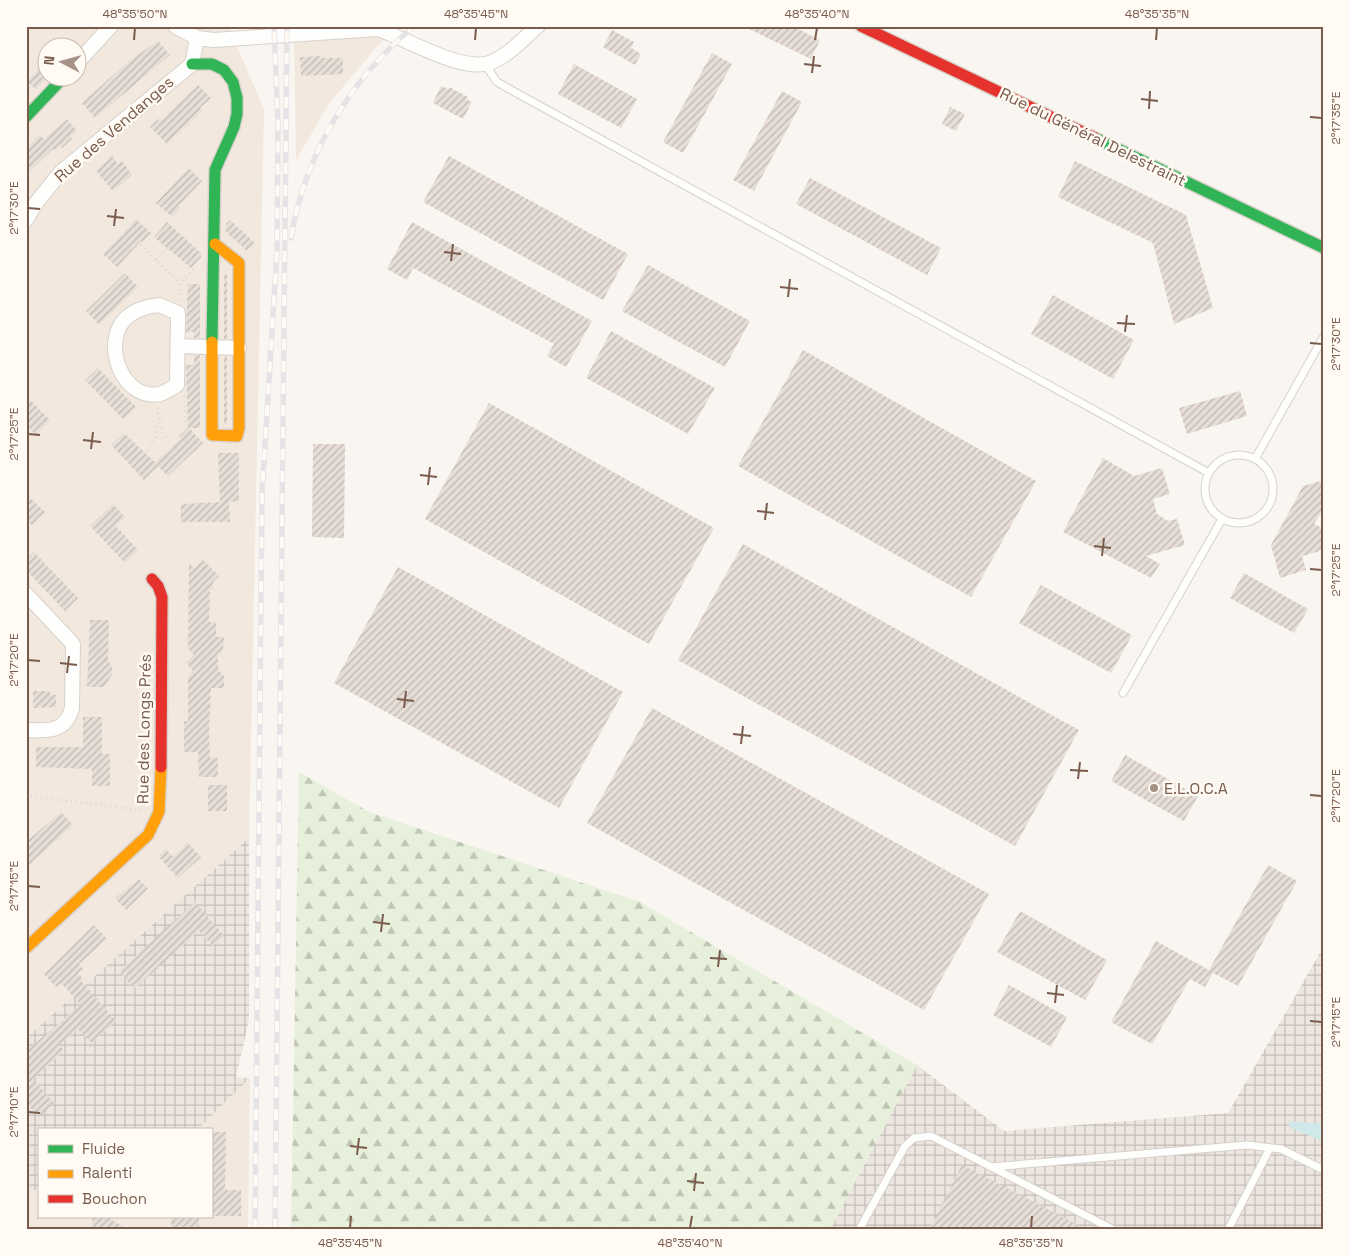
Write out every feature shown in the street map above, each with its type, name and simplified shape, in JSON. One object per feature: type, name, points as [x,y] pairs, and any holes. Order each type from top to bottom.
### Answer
[{"type":"street","points":[[88,51],[111,26]]},
{"type":"street","points":[[175,26],[198,38],[240,40],[378,28],[456,63],[485,64],[503,56],[538,26]]},
{"type":"street","name":"Rue du Général Delestraint","points":[[862,26],[1322,249]]},
{"type":"street","points":[[198,38],[192,64],[217,66],[225,70],[232,80],[236,95],[237,120],[215,168],[215,244],[212,262],[212,435],[237,436],[239,428],[239,263],[215,244]]},
{"type":"street","name":"Rue des Vendanges","points":[[26,220],[36,202],[61,172],[192,64]]},
{"type":"street","points":[[26,117],[54,88]]},
{"type":"street","points":[[159,305],[169,308],[178,314],[178,346],[177,385],[156,394],[148,394],[137,390],[125,379],[117,366],[115,350],[118,333],[124,321],[146,307],[159,305]]},
{"type":"street","points":[[178,346],[239,348]]},
{"type":"street","name":"Rue des Longs Prés","points":[[26,948],[148,835],[159,812],[161,793],[162,597],[158,586],[152,579]]},
{"type":"street","points":[[26,594],[73,644],[72,708],[70,717],[57,729],[26,730]]},
{"type":"lane","points":[[485,64],[497,82],[1209,473]]},
{"type":"lane","points":[[1256,459],[1324,336]]},
{"type":"lane","points":[[1230,456],[1247,456],[1256,459],[1269,473],[1273,492],[1271,502],[1266,510],[1251,522],[1231,523],[1222,519],[1214,512],[1207,498],[1206,483],[1209,473],[1221,460],[1230,456]]},
{"type":"lane","points":[[1123,693],[1222,519]]},
{"type":"lane","points":[[859,1230],[905,1146],[914,1138],[932,1136],[1114,1230]]},
{"type":"lane","points":[[991,1166],[1247,1145],[1281,1149],[1324,1170]]},
{"type":"lane","points":[[1228,1230],[1270,1148]]},
{"type":"path","points":[[140,245],[180,283]]},
{"type":"path","points":[[156,260],[167,248]]},
{"type":"path","points":[[177,385],[185,386],[185,422],[200,433],[212,435]]},
{"type":"path","points":[[148,451],[155,438],[158,421],[156,394]]},
{"type":"path","points":[[158,421],[162,432],[169,441]]},
{"type":"path","points":[[26,738],[26,823]]},
{"type":"path","points":[[27,796],[159,812]]},
{"type":"shaded area","points":[[26,26],[228,26],[264,109],[249,838],[26,1038]]},
{"type":"shaded area","points":[[294,26],[400,26],[380,43],[330,102],[296,160]]},
{"type":"shaded area","points":[[249,838],[249,1020],[236,1077],[250,1078],[199,1128],[38,1128],[38,1190],[26,1191],[26,1038]]},
{"type":"shaded area","points":[[1324,946],[1324,1230],[830,1230],[917,1065],[1004,1131],[1228,1113]]},
{"type":"shaded area","points":[[250,1078],[248,1230],[26,1230],[26,1191],[38,1190],[38,1218],[212,1218],[212,1128],[199,1128]]},
{"type":"green space","points":[[299,772],[369,812],[640,902],[917,1065],[830,1230],[291,1230]]},
{"type":"water","points":[[1289,1121],[1324,1124],[1324,1142],[1289,1127]]},
{"type":"building","points":[[743,26],[792,26],[820,40],[811,59]]},
{"type":"building","points":[[612,30],[634,42],[631,48],[641,54],[635,65],[603,47]]},
{"type":"building","points":[[158,41],[170,55],[95,118],[82,103],[129,61]]},
{"type":"building","points":[[712,53],[732,64],[683,153],[663,142]]},
{"type":"building","points":[[320,56],[320,58],[343,58],[343,74],[301,76],[300,57]]},
{"type":"building","points":[[574,64],[637,99],[621,128],[558,94]]},
{"type":"building","points":[[38,69],[38,87],[36,89],[27,82]]},
{"type":"building","points":[[198,85],[211,98],[200,108],[202,111],[167,144],[150,127],[158,119],[160,121]]},
{"type":"building","points":[[441,86],[448,89],[449,87],[468,97],[466,99],[472,102],[463,119],[433,103]]},
{"type":"building","points":[[782,91],[802,102],[754,191],[733,180]]},
{"type":"building","points":[[950,107],[965,114],[956,131],[942,124]]},
{"type":"building","points":[[67,119],[77,131],[70,137],[72,139],[62,148],[60,146],[55,150],[53,149],[26,175],[26,148],[40,135],[44,139]]},
{"type":"building","points":[[112,156],[118,164],[122,161],[132,175],[113,191],[96,171]]},
{"type":"building","points":[[449,156],[628,254],[603,300],[423,202]]},
{"type":"building","points":[[1075,161],[1186,215],[1213,308],[1174,324],[1153,243],[1058,197]]},
{"type":"building","points":[[189,168],[202,181],[178,206],[180,208],[172,217],[156,203]]},
{"type":"building","points":[[810,178],[941,248],[927,275],[796,204]]},
{"type":"building","points":[[136,219],[151,233],[117,267],[103,254]]},
{"type":"building","points":[[230,220],[255,243],[247,251],[226,232],[226,224]]},
{"type":"building","points":[[167,222],[201,253],[201,257],[191,268],[154,237]]},
{"type":"building","points":[[412,222],[592,321],[566,367],[547,356],[554,344],[413,268],[407,280],[387,269]]},
{"type":"building","points":[[648,265],[750,321],[725,367],[622,311]]},
{"type":"building","points":[[125,273],[138,287],[99,325],[86,311]]},
{"type":"building","points":[[224,273],[227,273],[227,339],[224,339]]},
{"type":"building","points":[[188,284],[200,284],[200,338],[194,338],[194,332],[186,332]]},
{"type":"building","points":[[1053,295],[1134,340],[1113,379],[1031,334]]},
{"type":"building","points":[[611,331],[715,388],[688,434],[586,378]]},
{"type":"building","points":[[803,350],[1036,481],[971,597],[738,466]]},
{"type":"building","points":[[194,355],[200,355],[200,428],[189,428],[203,443],[168,476],[158,466],[144,480],[111,445],[124,433],[155,462],[181,438],[179,436],[188,428],[186,365],[194,365]]},
{"type":"building","points":[[224,356],[227,356],[227,424],[224,424]]},
{"type":"building","points":[[98,368],[136,407],[123,419],[85,380]]},
{"type":"building","points":[[1240,391],[1247,416],[1187,434],[1179,408]]},
{"type":"building","points":[[26,396],[50,420],[36,435],[26,425]]},
{"type":"building","points":[[489,403],[714,528],[649,644],[425,519]]},
{"type":"building","points":[[313,444],[345,444],[344,538],[312,537]]},
{"type":"building","points":[[218,453],[239,453],[239,501],[229,502],[230,522],[181,522],[181,504],[220,502]]},
{"type":"building","points":[[1103,458],[1134,476],[1162,468],[1170,494],[1153,499],[1157,514],[1168,521],[1177,519],[1185,545],[1146,556],[1160,564],[1151,578],[1063,532]]},
{"type":"building","points":[[1324,480],[1324,508],[1314,524],[1324,529],[1324,550],[1302,556],[1306,570],[1280,578],[1271,545],[1303,486]]},
{"type":"building","points":[[26,494],[45,512],[32,525],[26,519]]},
{"type":"building","points":[[113,504],[125,517],[116,526],[138,550],[125,563],[90,526]]},
{"type":"building","points":[[743,544],[1079,730],[1015,846],[678,660]]},
{"type":"building","points":[[34,552],[78,598],[65,611],[26,570],[26,559]]},
{"type":"building","points":[[203,560],[219,576],[213,582],[213,589],[210,589],[209,622],[216,622],[216,637],[224,637],[223,650],[218,655],[218,670],[224,676],[224,688],[211,688],[209,730],[210,758],[218,758],[218,777],[199,777],[198,752],[184,752],[184,721],[188,721],[188,676],[193,671],[186,663],[194,655],[188,649],[189,563],[194,569]]},
{"type":"building","points":[[398,567],[623,692],[559,808],[334,683]]},
{"type":"building","points":[[1244,573],[1308,609],[1294,633],[1230,598]]},
{"type":"building","points":[[1041,585],[1132,635],[1111,673],[1019,623]]},
{"type":"building","points":[[90,620],[109,620],[108,661],[112,667],[112,675],[104,687],[87,687]]},
{"type":"building","points":[[33,691],[50,691],[50,695],[56,695],[56,707],[33,708]]},
{"type":"building","points":[[652,708],[989,894],[924,1010],[587,823]]},
{"type":"building","points":[[83,717],[102,717],[102,754],[110,754],[110,786],[92,786],[92,769],[36,767],[36,747],[83,747]]},
{"type":"building","name":"E.L.O.C.A","points":[[1125,755],[1198,796],[1184,821],[1111,781]]},
{"type":"building","points":[[208,785],[227,785],[227,811],[208,811]]},
{"type":"building","points":[[61,812],[73,825],[26,868],[26,842]]},
{"type":"building","points":[[188,843],[201,857],[178,878],[158,856],[166,849],[173,857]]},
{"type":"building","points":[[1268,865],[1297,881],[1238,986],[1213,973],[1205,987],[1190,979],[1152,1044],[1111,1022],[1156,941],[1209,970]]},
{"type":"building","points":[[139,879],[148,889],[126,910],[115,898]]},
{"type":"building","points":[[195,902],[224,936],[213,946],[199,931],[134,989],[119,971]]},
{"type":"building","points":[[1020,911],[1107,960],[1085,1000],[997,952]]},
{"type":"building","points":[[94,925],[107,939],[79,964],[83,969],[78,973],[83,979],[81,981],[116,1021],[92,1043],[77,1029],[59,1045],[64,1051],[33,1079],[54,1103],[39,1117],[26,1103],[26,1051],[81,1005],[61,983],[56,987],[44,974]]},
{"type":"building","points":[[1009,985],[1067,1017],[1051,1047],[993,1015]]},
{"type":"building","points":[[212,1132],[226,1132],[225,1190],[241,1190],[241,1216],[212,1216]]},
{"type":"building","points":[[962,1165],[1088,1230],[929,1230]]},
{"type":"building","points":[[92,1218],[111,1218],[129,1230],[93,1230]]},
{"type":"building","points":[[171,1218],[199,1218],[199,1230],[171,1230]]},
{"type":"railway","points":[[255,1230],[262,494],[277,251],[278,124],[274,26]]},
{"type":"railway","points":[[275,1230],[287,26]]},
{"type":"railway","points":[[291,238],[307,177],[333,121],[369,71],[414,26]]},
{"type":"traffic: fast","points":[[192,64],[212,64],[224,70],[233,82],[237,98],[237,114],[234,127],[215,170],[212,342]]},
{"type":"traffic: fast","points":[[26,117],[54,88]]},
{"type":"traffic: fast","points":[[1095,138],[1324,248]]},
{"type":"traffic: slow","points":[[212,342],[212,435],[237,436],[239,428],[239,263],[215,244]]},
{"type":"traffic: slow","points":[[26,948],[148,835],[159,812],[161,767]]},
{"type":"traffic: jam","points":[[861,26],[1095,138]]},
{"type":"traffic: jam","points":[[152,579],[158,586],[162,597],[161,767]]},
{"type":"place","name":"E.L.O.C.A","points":[[1154,788]]}]
